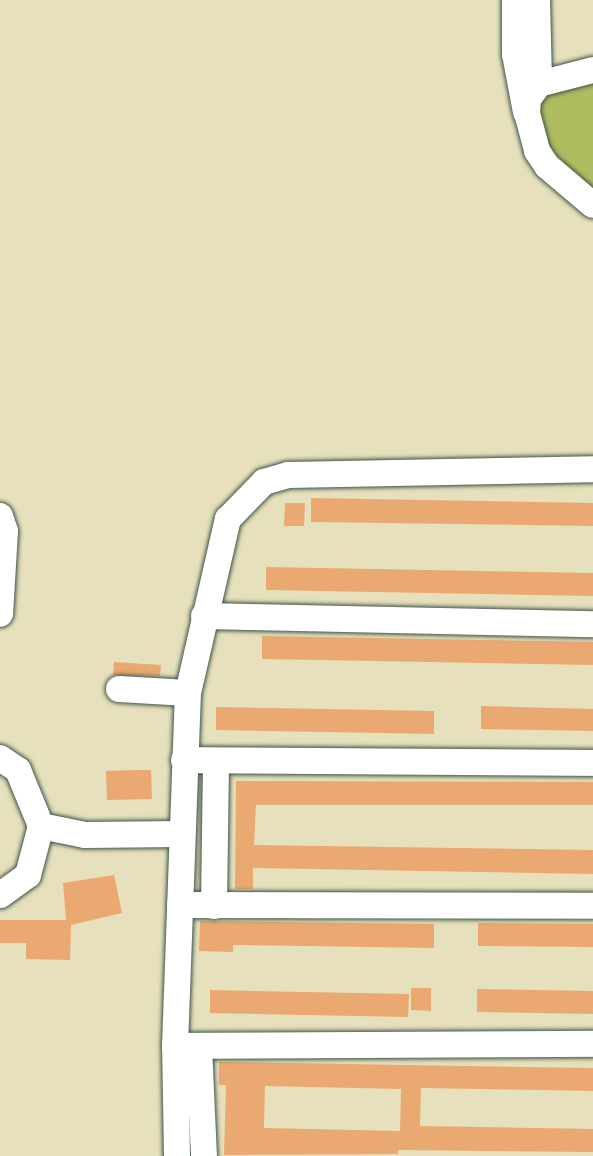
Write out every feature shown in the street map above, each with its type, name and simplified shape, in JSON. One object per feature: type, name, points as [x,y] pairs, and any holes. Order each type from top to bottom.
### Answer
[{"type":"street","points":[[515,0],[531,69]]},
{"type":"street","points":[[537,0],[527,113],[537,151],[547,166],[593,205]]},
{"type":"street","points":[[531,69],[593,70]]},
{"type":"street","points":[[204,1156],[187,1047],[180,905],[181,834],[188,693],[228,519],[264,482],[288,475],[593,469]]},
{"type":"street","points":[[0,516],[5,531],[0,614]]},
{"type":"street","points":[[204,616],[593,624]]},
{"type":"street","points":[[119,689],[188,693]]},
{"type":"street","points":[[0,758],[18,770],[41,826],[28,875],[0,895]]},
{"type":"street","points":[[184,760],[216,763],[593,763]]},
{"type":"street","points":[[214,906],[216,763]]},
{"type":"street","points":[[41,826],[85,835],[181,834]]},
{"type":"street","points":[[180,905],[593,906]]},
{"type":"street","points":[[187,1047],[593,1044]]},
{"type":"street","points":[[177,1156],[187,1047]]},
{"type":"green space","points":[[593,70],[593,205],[547,166],[531,92]]},
{"type":"building","points":[[311,498],[593,503],[593,526],[311,522]]},
{"type":"building","points":[[285,503],[305,503],[304,526],[284,526]]},
{"type":"building","points":[[266,567],[593,573],[593,596],[266,590]]},
{"type":"building","points":[[262,636],[593,642],[593,665],[262,659]]},
{"type":"building","points":[[114,662],[161,665],[160,676],[113,675]]},
{"type":"building","points":[[481,706],[593,709],[593,731],[481,729]]},
{"type":"building","points":[[216,707],[434,711],[434,734],[216,730]]},
{"type":"building","points":[[151,770],[152,799],[107,800],[106,771]]},
{"type":"building","points":[[236,781],[593,782],[593,805],[256,805],[254,845],[593,850],[593,874],[253,868],[253,889],[235,889]]},
{"type":"building","points":[[114,875],[122,913],[71,925],[70,960],[26,959],[26,943],[0,943],[0,920],[66,920],[63,883]]},
{"type":"building","points":[[200,921],[434,924],[434,948],[233,945],[233,952],[199,951]]},
{"type":"building","points":[[478,923],[593,924],[593,947],[478,946]]},
{"type":"building","points":[[411,988],[431,988],[431,1011],[411,1010]]},
{"type":"building","points":[[477,989],[593,991],[593,1014],[477,1012]]},
{"type":"building","points":[[210,990],[409,994],[408,1017],[210,1013]]},
{"type":"building","points":[[219,1062],[593,1068],[593,1091],[421,1088],[420,1126],[593,1129],[593,1152],[398,1150],[398,1154],[224,1155],[226,1085],[219,1085]],"holes":[[[265,1086],[401,1089],[400,1131],[264,1128]]]}]
